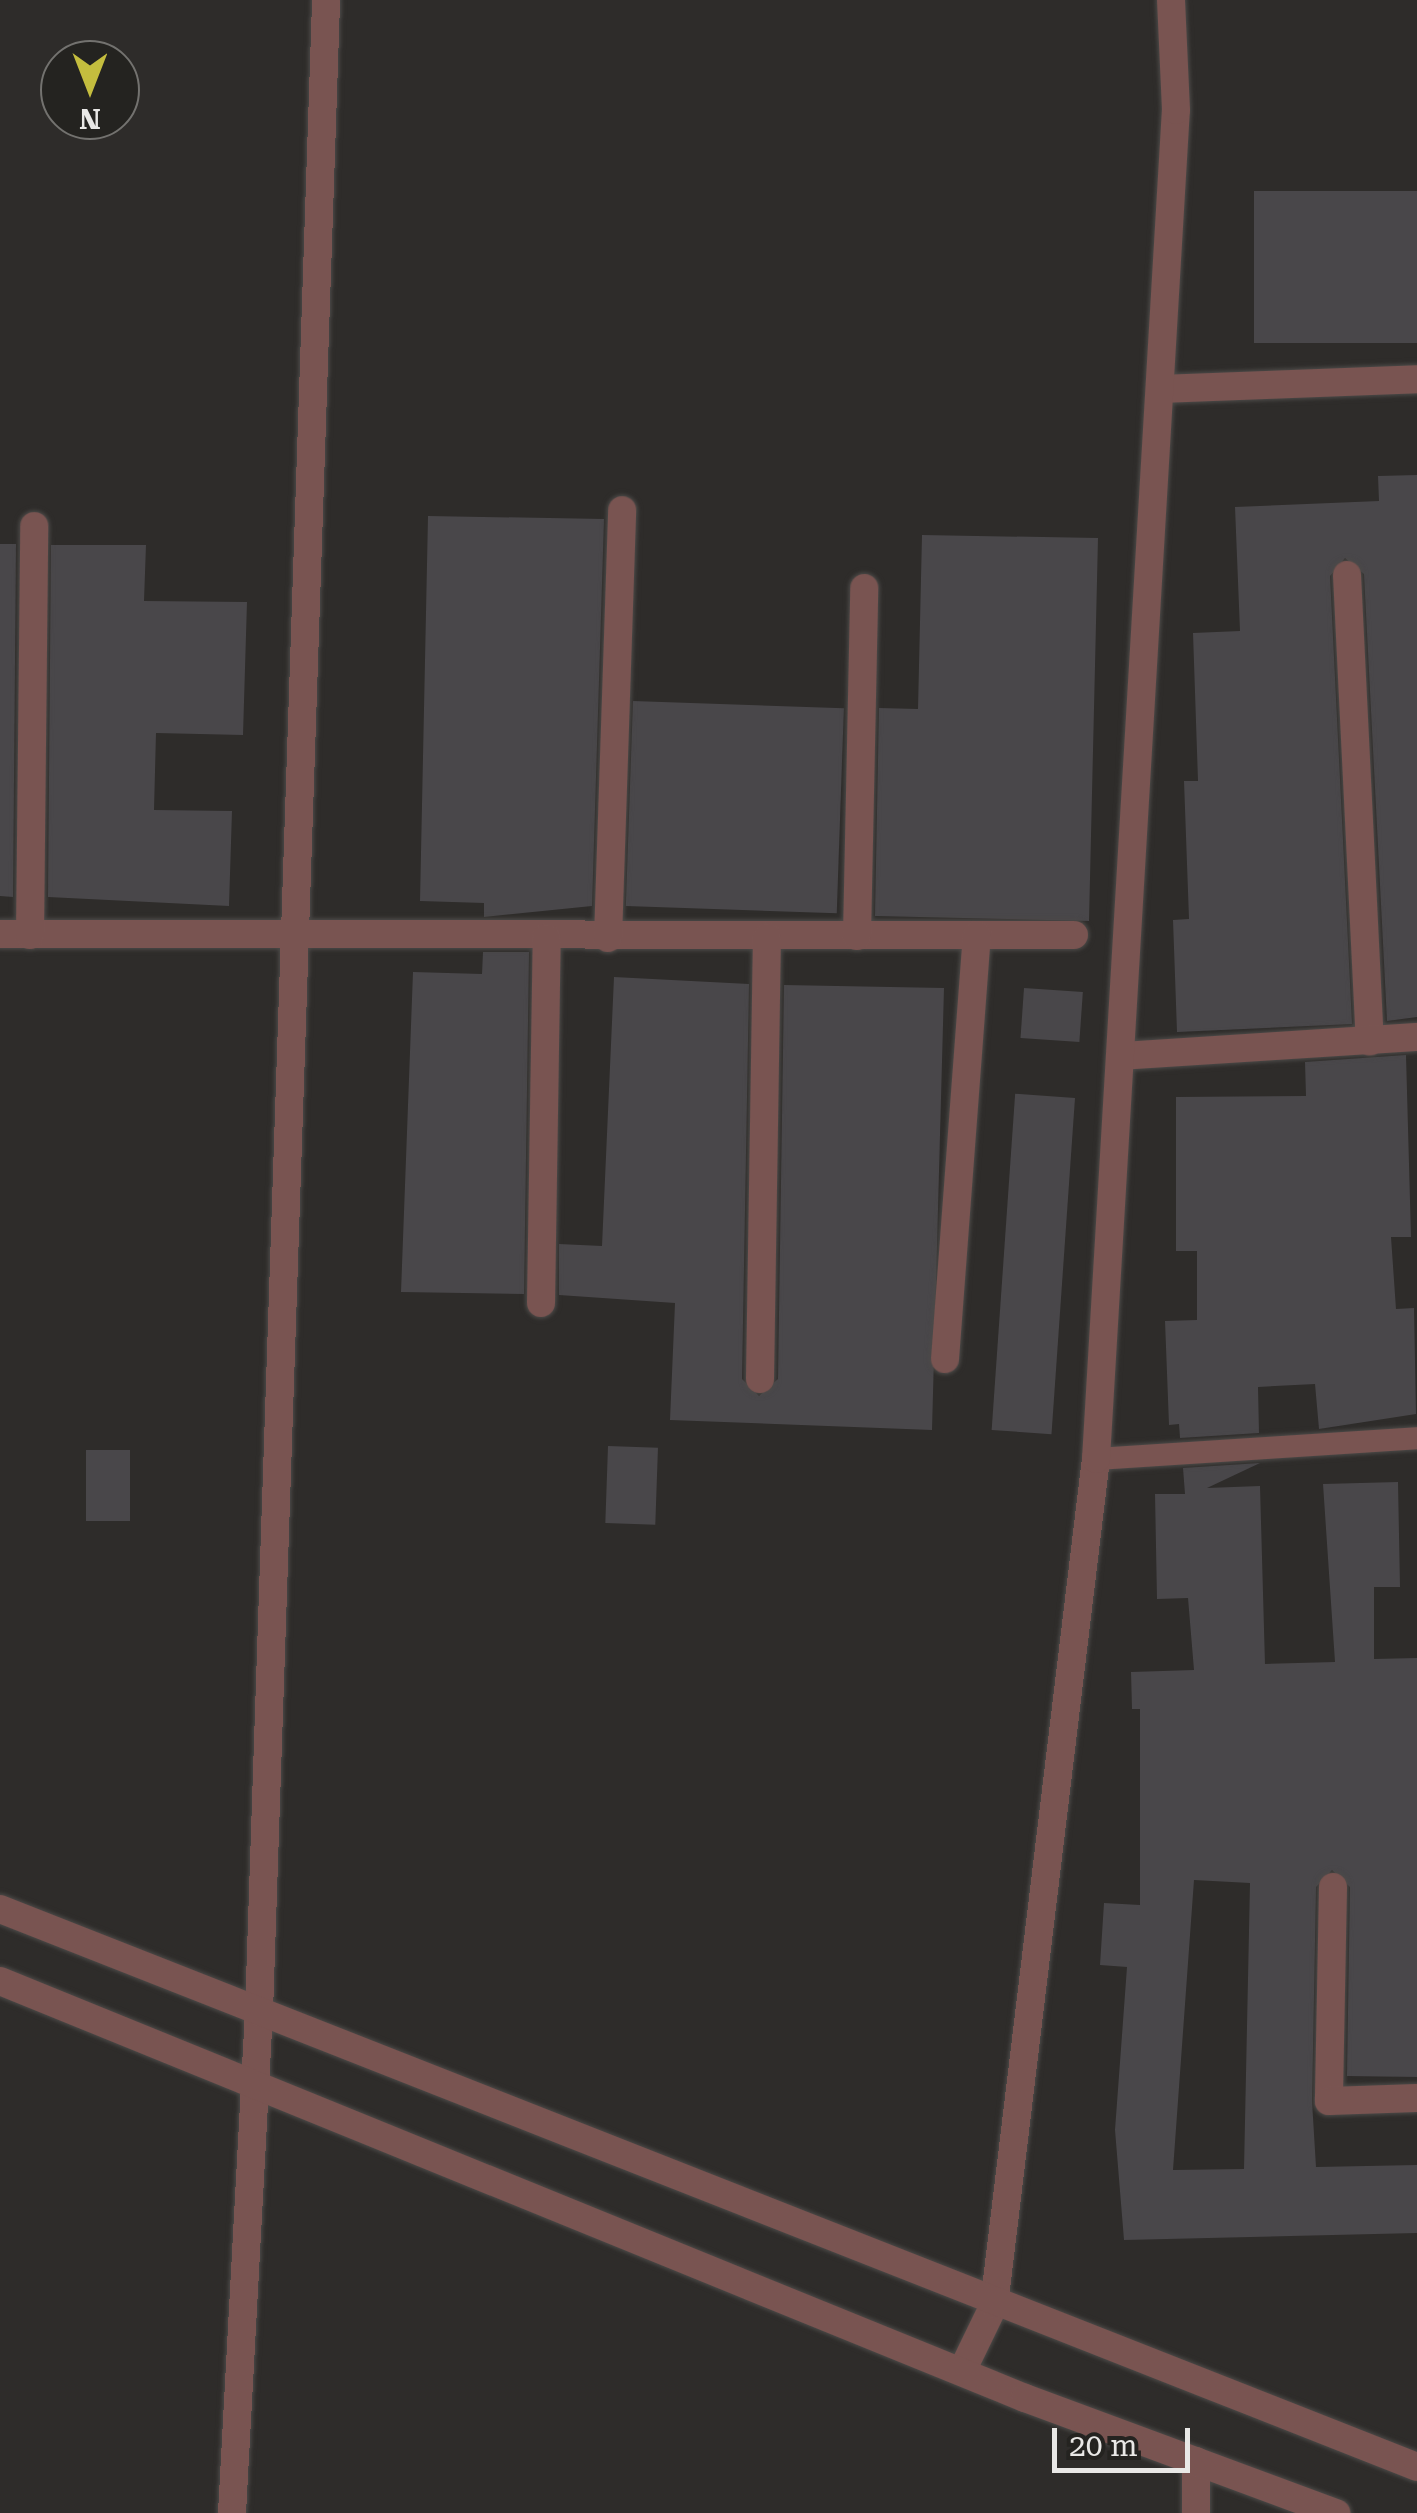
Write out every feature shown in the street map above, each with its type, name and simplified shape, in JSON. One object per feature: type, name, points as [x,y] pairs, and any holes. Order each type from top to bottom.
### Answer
[{"type":"street","points":[[232,2513],[259,2012],[291,939],[326,0]]},
{"type":"street","points":[[962,2372],[994,2304],[1096,1459],[1176,110],[1171,0]]},
{"type":"street","points":[[1161,388],[1417,379]]},
{"type":"street","points":[[608,938],[622,510]]},
{"type":"street","points":[[30,935],[34,526]]},
{"type":"street","points":[[1347,575],[1370,1041]]},
{"type":"street","points":[[857,936],[864,588]]},
{"type":"street","points":[[0,934],[291,939],[1074,936]]},
{"type":"street","points":[[945,1359],[976,936]]},
{"type":"street","points":[[760,1379],[768,937]]},
{"type":"street","points":[[541,1303],[547,938]]},
{"type":"street","points":[[1121,1056],[1417,1037]]},
{"type":"street","points":[[1334,1887],[1328,2101],[1417,2098]]},
{"type":"street","points":[[0,1909],[994,2304],[1417,2467]]},
{"type":"street","points":[[0,1981],[962,2372],[1336,2513]]},
{"type":"street","points":[[1196,2461],[1196,2513]]},
{"type":"lane","points":[[1096,1459],[1417,1438]]},
{"type":"building","points":[[1254,191],[1417,191],[1417,343],[1254,343]]},
{"type":"building","points":[[1417,475],[1417,1017],[1387,1021],[1364,574],[1345,558],[1330,576],[1352,1024],[1177,1032],[1173,920],[1189,919],[1184,781],[1198,781],[1193,633],[1240,631],[1235,507],[1379,501],[1378,476]]},
{"type":"building","points":[[428,516],[604,519],[592,906],[484,917],[484,903],[420,901]]},
{"type":"building","points":[[922,535],[1098,538],[1089,921],[875,916],[879,708],[918,709]]},
{"type":"building","points":[[0,544],[16,544],[13,897],[0,896]]},
{"type":"building","points":[[51,545],[146,545],[144,601],[247,602],[243,735],[156,733],[154,810],[232,811],[229,906],[48,897]]},
{"type":"building","points":[[633,701],[844,708],[837,913],[626,906]]},
{"type":"building","points":[[483,952],[529,952],[524,1294],[401,1292],[413,972],[482,974]]},
{"type":"building","points":[[614,977],[749,984],[742,1379],[759,1396],[778,1379],[784,985],[944,988],[932,1430],[670,1420],[675,1303],[559,1295],[559,1244],[602,1246]]},
{"type":"building","points":[[1024,988],[1083,992],[1079,1042],[1021,1038]]},
{"type":"building","points":[[1406,1055],[1411,1237],[1391,1237],[1396,1309],[1414,1308],[1416,1414],[1319,1429],[1315,1384],[1258,1387],[1259,1433],[1180,1438],[1179,1424],[1169,1425],[1165,1321],[1197,1320],[1197,1251],[1176,1251],[1176,1097],[1306,1096],[1305,1062]]},
{"type":"building","points":[[1015,1094],[1075,1098],[1051,1434],[992,1430]]},
{"type":"building","points":[[608,1446],[658,1448],[655,1525],[605,1523]]},
{"type":"building","points":[[86,1450],[130,1450],[130,1521],[86,1521]]},
{"type":"building","points":[[1260,1463],[1207,1488],[1260,1486],[1265,1664],[1335,1662],[1323,1484],[1398,1482],[1400,1587],[1374,1587],[1374,1659],[1417,1658],[1417,2077],[1347,2076],[1350,1887],[1332,1870],[1316,1887],[1312,2101],[1316,2167],[1417,2165],[1417,2233],[1124,2240],[1115,2130],[1127,1967],[1100,1965],[1104,1903],[1140,1905],[1140,1709],[1132,1709],[1131,1672],[1194,1670],[1188,1598],[1157,1599],[1155,1494],[1185,1494],[1183,1468]],"holes":[[[1194,1880],[1250,1883],[1244,2169],[1173,2170]]]}]
